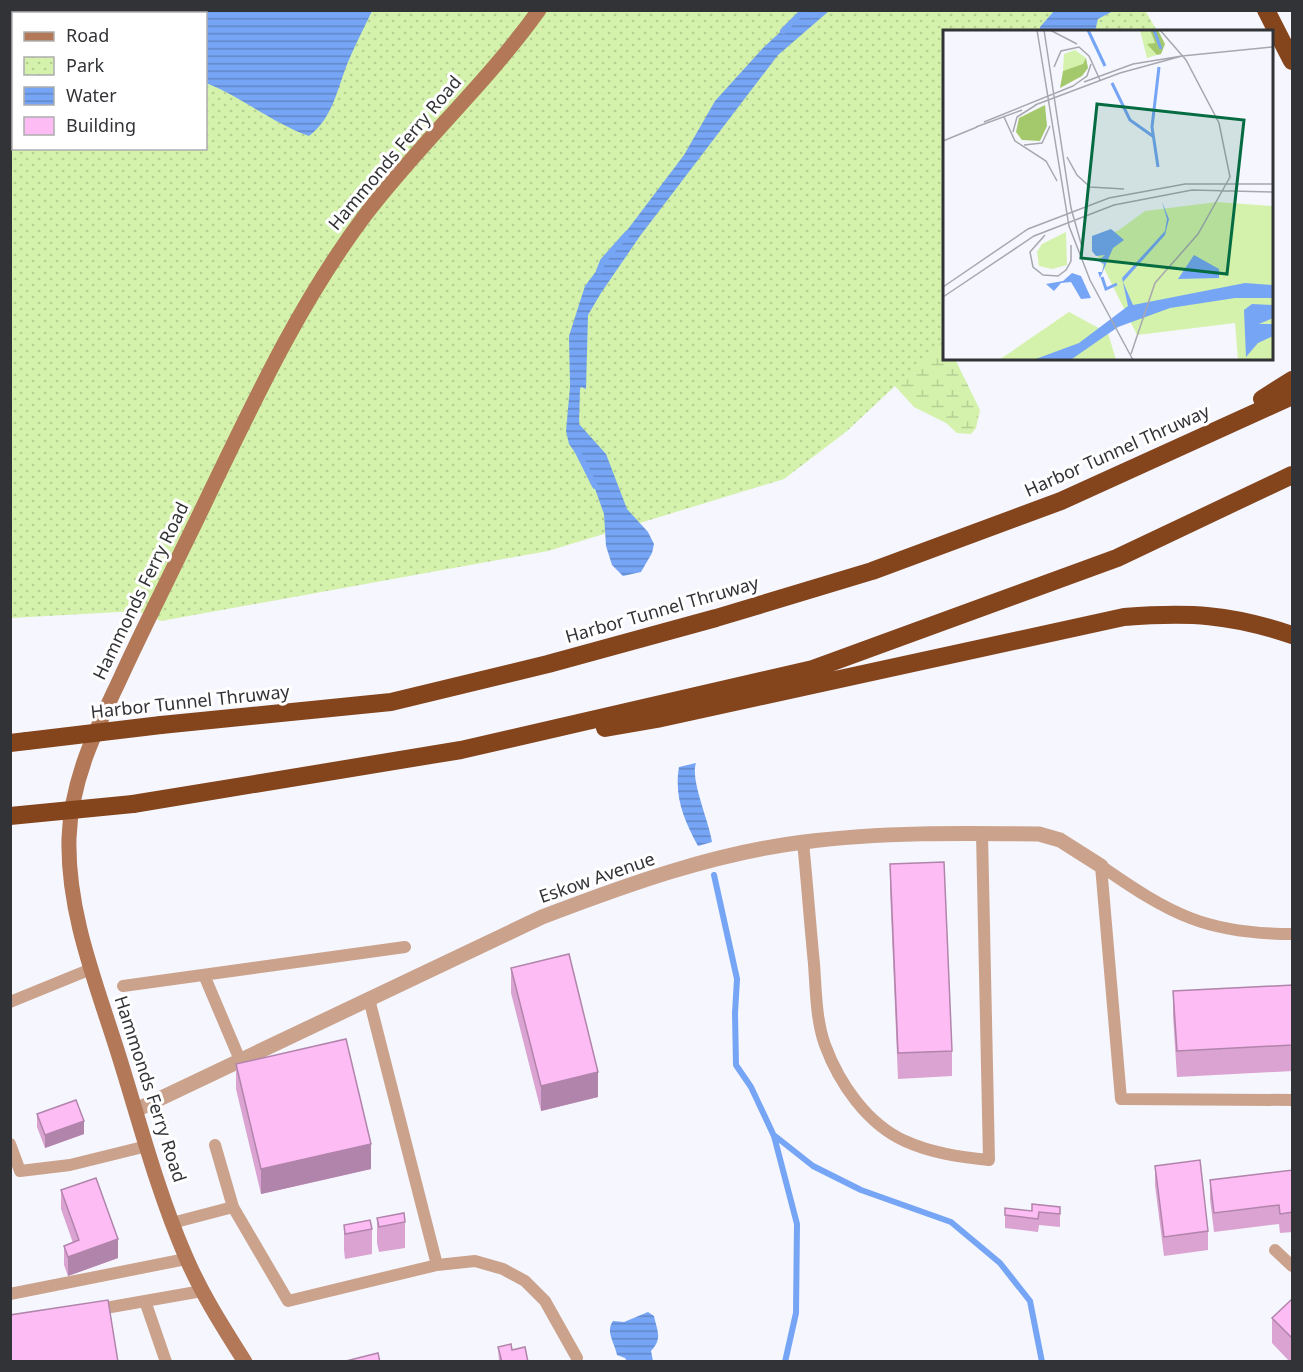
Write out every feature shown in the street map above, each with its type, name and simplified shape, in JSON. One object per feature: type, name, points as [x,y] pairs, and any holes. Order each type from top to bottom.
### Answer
[{"type":"highway","points":[[1266,10],[1290,56]]},
{"type":"highway","points":[[1185,444],[1293,380]]},
{"type":"highway","name":"Harbor Tunnel Thruway","points":[[19,742],[391,702],[570,658],[872,571],[1061,501],[1293,396]]},
{"type":"highway","points":[[461,750],[813,669],[1117,558],[1293,475]]},
{"type":"highway","points":[[10,816],[133,804],[657,719],[1124,617],[1171,613],[1211,614],[1254,622],[1293,635]]},
{"type":"street","name":"Hammonds Ferry Road","points":[[245,1362],[202,1291],[172,1223],[91,969],[73,897],[69,836],[81,769],[107,706],[275,361],[316,288],[385,190],[499,61],[539,10]]},
{"type":"street","name":"Eskow Avenue","points":[[136,1110],[542,917],[599,895],[729,856],[803,842],[982,833],[1040,834],[1060,840],[1101,866]]},
{"type":"lane","points":[[803,842],[818,1012],[825,1045],[840,1075],[859,1105],[880,1126],[904,1141],[958,1157],[989,1160],[982,833]]},
{"type":"lane","points":[[1101,866],[1149,899],[1183,917],[1218,929],[1293,934]]},
{"type":"lane","points":[[1101,866],[1121,1099],[1293,1100]]},
{"type":"lane","points":[[123,986],[405,947]]},
{"type":"lane","points":[[10,1002],[91,969]]},
{"type":"lane","points":[[204,975],[240,1060]]},
{"type":"lane","points":[[369,999],[436,1265]]},
{"type":"lane","points":[[10,1144],[20,1171],[70,1165],[147,1146]]},
{"type":"lane","points":[[215,1145],[233,1207],[288,1301],[436,1265],[475,1262],[503,1269],[525,1281],[545,1301],[577,1358]]},
{"type":"lane","points":[[172,1223],[233,1207]]},
{"type":"lane","points":[[1275,1250],[1293,1266]]},
{"type":"lane","points":[[10,1294],[186,1258]]},
{"type":"lane","points":[[78,1313],[202,1291]]},
{"type":"lane","points":[[145,1301],[166,1362]]},
{"type":"green space","points":[[1145,10],[1156,30],[943,30],[943,341],[847,431],[784,479],[548,551],[161,621],[137,611],[11,618],[11,11]]},
{"type":"green space","points":[[943,305],[943,360],[955,360],[980,410],[976,428],[971,434],[957,433],[946,423],[914,407],[894,385]]},
{"type":"water","points":[[61,10],[372,11],[329,112],[324,121],[309,136],[295,131],[207,83],[207,12],[61,12]]},
{"type":"water","points":[[1054,10],[1113,11],[1098,19],[1095,30],[1040,30]]},
{"type":"water","points":[[803,11],[829,11],[778,55],[640,236],[588,315],[586,389],[581,387],[580,389],[579,424],[606,454],[627,509],[648,532],[654,544],[652,553],[641,572],[623,576],[612,565],[606,546],[604,514],[589,472],[569,444],[566,431],[570,387],[569,336],[585,286],[684,155],[715,101],[763,48]]},
{"type":"water","points":[[696,763],[698,790],[712,842],[698,846],[681,808],[678,788],[679,767]]},
{"type":"water","points":[[648,1312],[654,1316],[658,1334],[657,1342],[651,1351],[653,1361],[627,1361],[617,1355],[610,1333],[611,1325],[613,1321],[624,1322]]},
{"type":"building","points":[[944,862],[952,1051],[898,1053],[890,864]]},
{"type":"building","points":[[569,954],[598,1072],[541,1086],[511,968]]},
{"type":"building","points":[[1293,985],[1293,1045],[1177,1051],[1173,991]]},
{"type":"building","points":[[346,1039],[371,1144],[261,1169],[236,1064]]},
{"type":"building","points":[[76,1100],[84,1121],[45,1135],[37,1114]]},
{"type":"building","points":[[1200,1160],[1208,1231],[1164,1237],[1155,1166]]},
{"type":"building","points":[[1293,1170],[1293,1212],[1280,1214],[1279,1205],[1214,1213],[1210,1180]]},
{"type":"building","points":[[96,1178],[118,1239],[68,1257],[64,1246],[79,1240],[61,1190]]},
{"type":"building","points":[[1032,1204],[1060,1207],[1060,1214],[1039,1212],[1038,1219],[1005,1215],[1005,1208],[1032,1211]]},
{"type":"building","points":[[404,1213],[405,1222],[379,1227],[377,1218]]},
{"type":"building","points":[[370,1220],[372,1229],[345,1234],[344,1225]]},
{"type":"building","points":[[108,1300],[118,1362],[10,1362],[10,1315]]},
{"type":"building","points":[[1291,1300],[1293,1302],[1292,1338],[1272,1318]]},
{"type":"building","points":[[511,1344],[512,1350],[525,1347],[528,1362],[502,1362],[498,1347]]},
{"type":"building","points":[[378,1353],[380,1362],[342,1362]]},
{"type":"waterway","points":[[783,31],[804,10]]},
{"type":"waterway","points":[[599,271],[603,261],[627,234]]},
{"type":"waterway","points":[[577,450],[595,486]]},
{"type":"waterway","points":[[714,875],[737,979],[736,1065],[751,1087],[774,1136],[797,1224],[796,1313],[785,1362]]},
{"type":"waterway","points":[[775,1136],[813,1166],[861,1190],[951,1222],[1000,1263],[1030,1301],[1042,1362]]}]
